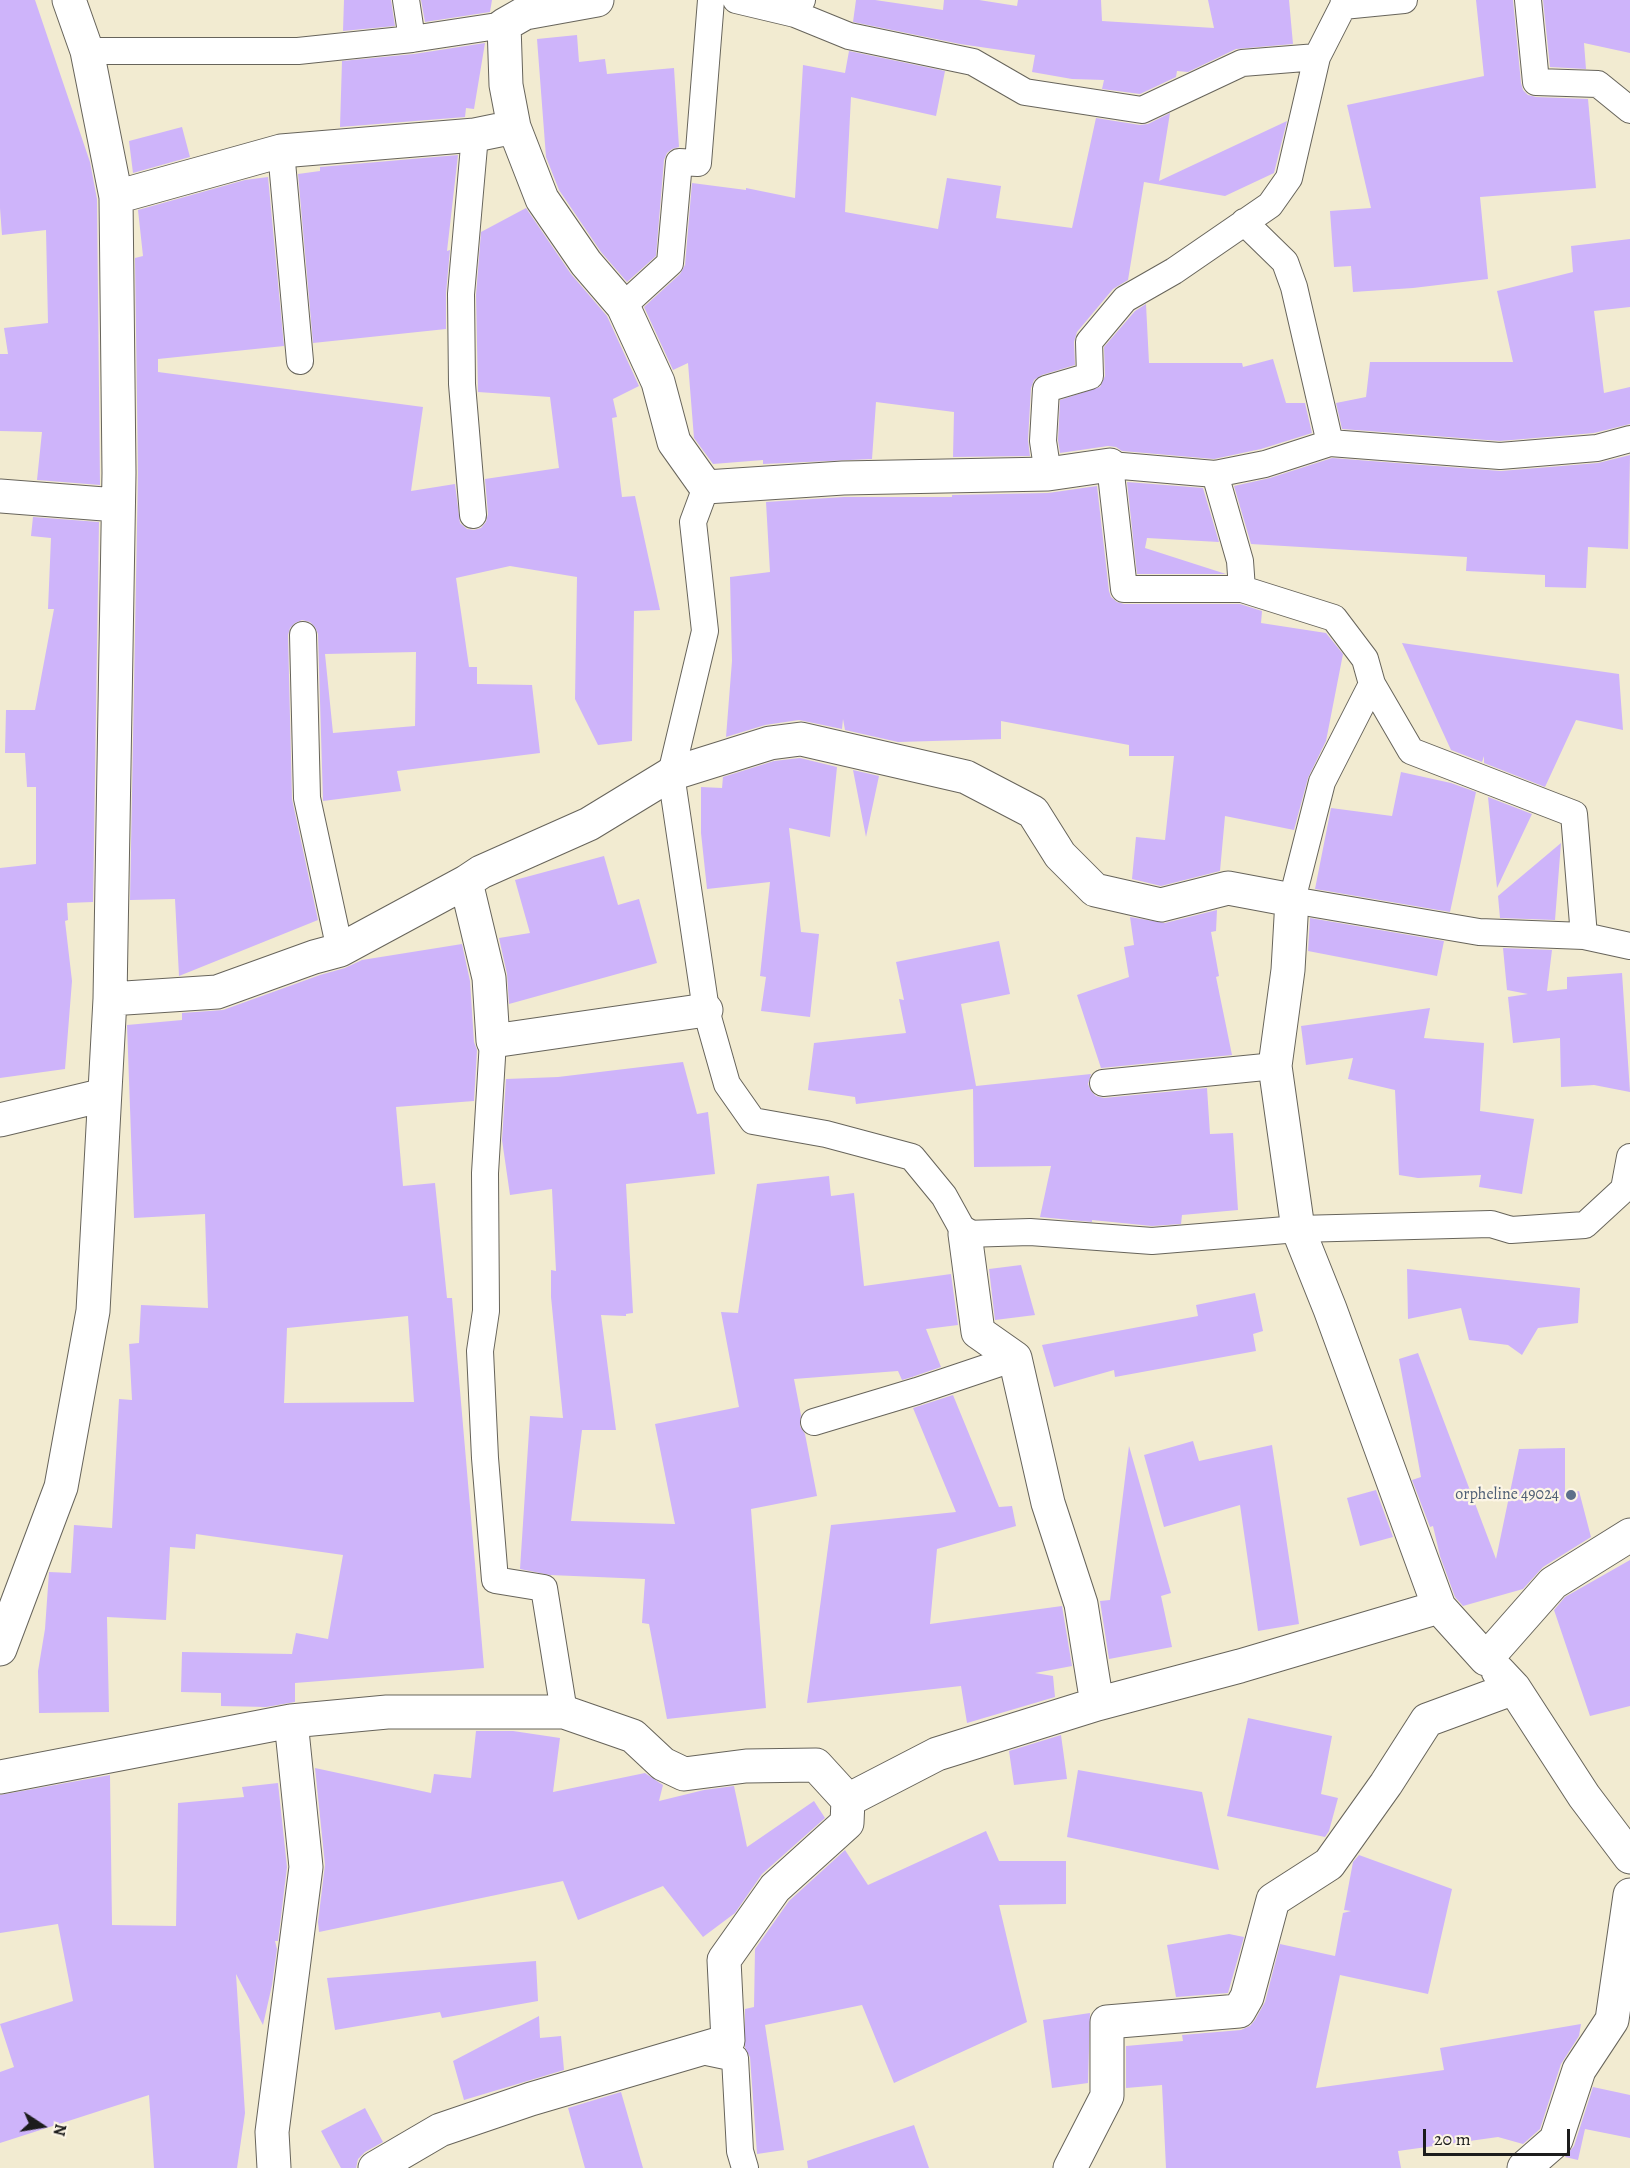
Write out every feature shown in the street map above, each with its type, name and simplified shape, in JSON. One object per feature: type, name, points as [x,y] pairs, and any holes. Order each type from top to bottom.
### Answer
[{"type":"street","points":[[0,1649],[61,1488],[93,1311],[110,999],[119,462],[116,197],[87,51],[69,0]]},
{"type":"street","points":[[597,0],[517,13],[506,85],[514,127],[542,199],[586,263],[623,306],[658,382],[674,442],[706,487],[843,478],[1048,474],[1110,465]]},
{"type":"street","points":[[116,197],[281,151],[475,135],[514,127]]},
{"type":"street","points":[[0,496],[117,505]]},
{"type":"street","points":[[110,999],[218,992],[314,957],[340,950],[481,872],[590,824],[671,774],[770,743],[801,739],[966,777],[1033,812],[1060,855],[1095,890],[1161,905],[1228,888],[1292,900],[1288,970],[1275,1066],[1298,1229],[1330,1309],[1439,1607],[1514,1688],[1584,1796],[1630,1857]]},
{"type":"street","points":[[466,882],[489,978],[493,1041],[706,1010]]},
{"type":"street","points":[[0,1120],[104,1095]]},
{"type":"street","points":[[965,1234],[978,1332],[1015,1358],[1048,1503],[1081,1604],[1097,1704]]},
{"type":"street","points":[[1486,1659],[1553,1582],[1630,1535]]},
{"type":"street","points":[[848,1800],[937,1754],[1097,1704],[1240,1666],[1439,1607]]},
{"type":"street","points":[[1070,2168],[1107,2096],[1107,2022],[1239,2011],[1246,1997],[1273,1900],[1329,1864],[1386,1784],[1427,1720],[1514,1688]]},
{"type":"street","points":[[0,1777],[291,1721],[387,1712],[564,1712],[633,1736],[663,1764],[684,1774],[746,1766],[816,1765],[848,1800],[847,1823],[775,1888],[724,1960],[728,2041],[531,2099],[440,2130],[375,2168]]},
{"type":"street","points":[[274,2168],[272,2132],[306,1867],[291,1721]]},
{"type":"street","points":[[1524,2168],[1556,2140],[1579,2070],[1612,2020],[1630,1894]]},
{"type":"lane","points":[[406,0],[412,39]]},
{"type":"lane","points":[[623,306],[670,263],[679,162],[698,163],[711,0]]},
{"type":"lane","points":[[736,0],[799,7],[849,36],[973,62],[1025,92],[1142,110],[1242,63],[1317,57]]},
{"type":"lane","points":[[1048,474],[1043,441],[1046,389],[1090,376],[1089,342],[1125,299],[1174,271],[1270,205],[1289,178],[1317,57],[1344,3],[1404,0]]},
{"type":"lane","points":[[1528,0],[1536,82],[1598,84],[1630,110]]},
{"type":"lane","points":[[87,51],[298,51],[412,39],[517,13]]},
{"type":"lane","points":[[473,515],[462,384],[461,294],[475,135]]},
{"type":"lane","points":[[281,151],[300,361]]},
{"type":"lane","points":[[1244,222],[1285,262],[1294,287],[1330,443]]},
{"type":"lane","points":[[1584,936],[1574,814],[1411,751],[1372,684],[1365,659],[1334,618],[1242,589],[1124,589],[1110,465],[1215,474],[1265,464],[1330,443],[1500,456],[1597,448],[1630,439]]},
{"type":"lane","points":[[1215,474],[1240,561],[1242,589]]},
{"type":"lane","points":[[706,487],[693,522],[705,631],[671,774],[706,1010],[727,1084],[753,1121],[826,1134],[912,1157],[944,1196],[965,1234],[1030,1232],[1152,1241],[1298,1229],[1491,1224],[1511,1230],[1585,1225],[1624,1189],[1630,1157]]},
{"type":"lane","points":[[303,635],[307,798],[340,950]]},
{"type":"lane","points":[[1372,684],[1322,782],[1292,900],[1479,932],[1584,936],[1630,945]]},
{"type":"lane","points":[[493,1041],[485,1173],[486,1311],[480,1351],[485,1458],[495,1580],[544,1588],[564,1712]]},
{"type":"lane","points":[[1103,1083],[1275,1066]]},
{"type":"lane","points":[[814,1422],[908,1394],[1015,1358]]},
{"type":"lane","points":[[695,2049],[735,2058],[740,2151],[745,2168]]},
{"type":"building","points":[[0,0],[35,0],[90,162],[97,199],[100,485],[37,480],[42,432],[0,431],[0,354],[8,354],[4,328],[48,323],[46,230],[2,235]]},
{"type":"building","points":[[344,0],[391,0],[395,26],[343,31]]},
{"type":"building","points":[[421,0],[492,0],[490,12],[425,22]]},
{"type":"building","points":[[856,0],[875,0],[943,10],[944,0],[979,0],[1017,6],[1018,0],[1101,0],[1102,21],[1214,28],[1208,0],[1289,0],[1293,44],[1236,49],[1188,72],[1177,71],[1176,77],[1140,94],[1102,89],[1104,80],[1072,79],[1032,72],[1035,55],[960,44],[853,22]]},
{"type":"building","points":[[1476,0],[1513,0],[1521,83],[1528,95],[1588,99],[1596,188],[1480,197],[1488,279],[1353,292],[1351,266],[1334,267],[1330,211],[1371,208],[1347,105],[1484,76]]},
{"type":"building","points":[[1543,0],[1630,0],[1630,53],[1584,43],[1586,69],[1550,67]]},
{"type":"building","points":[[577,35],[579,62],[605,59],[607,74],[674,68],[679,147],[667,153],[664,160],[656,256],[627,282],[601,252],[559,190],[546,157],[537,39]]},
{"type":"building","points":[[485,43],[474,109],[466,108],[465,117],[340,127],[342,61],[414,54]]},
{"type":"building","points":[[849,51],[945,71],[936,116],[851,97],[845,212],[938,229],[947,178],[1001,186],[996,218],[1072,228],[1096,118],[1140,125],[1148,124],[1170,113],[1159,181],[1287,121],[1274,173],[1225,196],[1144,182],[1128,280],[1113,289],[1077,332],[1074,342],[1075,365],[1042,375],[1034,380],[1031,388],[1028,440],[1030,456],[953,457],[954,412],[876,402],[872,459],[763,464],[763,460],[713,464],[694,438],[688,363],[673,370],[644,307],[680,274],[685,265],[692,183],[746,190],[746,188],[795,198],[803,65],[845,73]]},
{"type":"building","points":[[182,127],[190,157],[133,173],[129,141]]},
{"type":"building","points":[[458,155],[447,251],[450,250],[446,293],[446,329],[313,343],[298,174],[320,171],[320,167]]},
{"type":"building","points":[[268,177],[284,346],[158,359],[158,372],[423,407],[411,491],[455,484],[460,523],[467,529],[481,528],[488,514],[485,479],[559,468],[550,397],[478,392],[476,295],[481,232],[526,208],[571,274],[607,316],[639,386],[613,399],[617,417],[612,418],[622,497],[635,496],[660,610],[634,611],[632,741],[598,745],[575,699],[577,577],[510,566],[456,578],[469,667],[477,667],[477,684],[532,685],[540,753],[397,771],[401,791],[323,801],[318,634],[310,622],[302,620],[295,623],[288,635],[292,799],[318,920],[179,976],[175,899],[130,900],[138,473],[135,258],[143,256],[138,210],[245,180]],"holes":[[[416,652],[415,726],[333,733],[325,654]]]},
{"type":"building","points":[[1630,239],[1630,307],[1594,311],[1604,393],[1630,387],[1630,424],[1594,433],[1500,441],[1342,429],[1336,403],[1366,397],[1370,362],[1513,362],[1497,291],[1573,272],[1571,246]]},
{"type":"building","points":[[1146,304],[1149,363],[1242,363],[1243,367],[1273,359],[1286,403],[1305,403],[1312,433],[1261,449],[1214,459],[1122,451],[1108,446],[1060,453],[1058,440],[1060,400],[1100,387],[1105,376],[1104,347],[1135,311]]},
{"type":"building","points":[[1630,455],[1628,549],[1588,547],[1586,588],[1545,587],[1545,575],[1466,571],[1467,557],[1251,544],[1234,486],[1270,478],[1332,458],[1501,471],[1598,463]]},
{"type":"building","points":[[1127,482],[1203,488],[1219,542],[1147,538],[1145,548],[1226,574],[1137,574]]},
{"type":"building","points":[[1097,486],[1109,591],[1111,597],[1117,602],[1124,604],[1240,604],[1262,611],[1261,623],[1326,633],[1343,654],[1326,741],[1308,778],[1294,830],[1225,816],[1220,871],[1161,886],[1132,879],[1136,837],[1165,840],[1174,756],[1129,756],[1129,745],[1001,721],[1001,739],[898,742],[845,730],[843,719],[842,729],[799,720],[765,725],[726,737],[732,661],[730,577],[770,572],[766,502],[844,497],[952,497],[952,495],[1048,493]]},
{"type":"building","points":[[33,517],[99,522],[93,902],[67,903],[68,920],[65,921],[72,981],[65,1069],[0,1078],[0,868],[36,864],[36,787],[27,787],[25,753],[5,753],[6,710],[35,710],[54,609],[48,609],[51,538],[31,536]]},
{"type":"building","points":[[1402,643],[1619,674],[1623,730],[1576,720],[1545,787],[1484,763],[1484,756],[1482,762],[1451,750]]},
{"type":"building","points":[[800,758],[837,767],[830,837],[789,828],[801,932],[819,934],[810,1017],[761,1011],[766,977],[760,976],[770,882],[707,889],[701,833],[701,787],[722,788],[723,777],[774,761]]},
{"type":"building","points":[[853,770],[879,776],[866,837]]},
{"type":"building","points":[[1401,772],[1451,783],[1476,792],[1450,912],[1315,889],[1331,808],[1392,816]]},
{"type":"building","points":[[1488,797],[1532,814],[1497,888]]},
{"type":"building","points":[[1561,843],[1555,920],[1500,918],[1498,896]]},
{"type":"building","points":[[604,856],[618,905],[639,899],[657,963],[509,1004],[507,974],[499,938],[530,933],[515,880]]},
{"type":"building","points":[[1217,910],[1216,931],[1211,932],[1219,976],[1216,977],[1232,1055],[1101,1068],[1077,995],[1129,977],[1124,947],[1134,945],[1130,917],[1165,923]]},
{"type":"building","points":[[1310,918],[1444,941],[1437,976],[1308,951]]},
{"type":"building","points":[[999,941],[1010,994],[961,1004],[976,1086],[1091,1074],[1088,1084],[1091,1091],[1096,1096],[1104,1098],[1207,1088],[1210,1134],[1233,1133],[1238,1210],[1182,1215],[1181,1224],[1152,1226],[1040,1217],[1051,1166],[974,1167],[973,1089],[856,1104],[855,1097],[808,1090],[814,1043],[906,1033],[899,999],[904,1000],[896,962]]},
{"type":"building","points":[[462,944],[470,981],[474,1042],[477,1050],[474,1101],[396,1107],[403,1186],[435,1183],[447,1298],[452,1298],[484,1668],[295,1683],[295,1702],[266,1707],[221,1706],[221,1693],[181,1692],[182,1652],[292,1654],[296,1633],[328,1639],[343,1555],[196,1534],[195,1549],[170,1547],[166,1620],[107,1617],[109,1712],[39,1713],[38,1671],[45,1629],[49,1572],[71,1573],[74,1525],[112,1528],[119,1399],[132,1400],[129,1344],[139,1343],[141,1305],[208,1308],[205,1214],[134,1218],[127,1025],[182,1020],[182,1013],[223,1010],[362,960]],"holes":[[[408,1316],[414,1402],[284,1403],[287,1328]]]},
{"type":"building","points":[[1503,948],[1552,950],[1547,991],[1567,989],[1567,977],[1622,973],[1630,1092],[1594,1085],[1561,1087],[1560,1038],[1513,1043],[1508,997],[1528,994],[1507,990]]},
{"type":"building","points":[[1430,1008],[1424,1038],[1484,1043],[1480,1111],[1534,1119],[1522,1194],[1479,1187],[1481,1175],[1418,1178],[1399,1175],[1395,1090],[1348,1079],[1353,1058],[1306,1065],[1301,1026]]},
{"type":"building","points":[[683,1062],[697,1114],[708,1112],[715,1174],[626,1184],[633,1313],[626,1314],[626,1316],[601,1315],[616,1430],[582,1430],[571,1521],[675,1524],[655,1424],[739,1407],[721,1312],[738,1313],[757,1184],[829,1176],[831,1196],[854,1193],[864,1286],[951,1274],[958,1325],[926,1329],[941,1367],[912,1377],[902,1380],[898,1371],[794,1379],[801,1415],[800,1426],[805,1434],[817,1496],[751,1509],[766,1708],[667,1719],[649,1624],[642,1623],[645,1579],[550,1575],[520,1569],[530,1416],[563,1418],[551,1297],[551,1270],[556,1271],[552,1189],[510,1195],[502,1140],[506,1079],[558,1077]]},
{"type":"building","points":[[1021,1265],[1035,1315],[995,1320],[989,1269]]},
{"type":"building","points":[[1407,1269],[1580,1288],[1578,1323],[1538,1328],[1522,1355],[1508,1345],[1469,1340],[1461,1308],[1408,1319]]},
{"type":"building","points":[[1255,1293],[1263,1331],[1253,1334],[1256,1351],[1115,1377],[1114,1370],[1054,1387],[1042,1345],[1198,1316],[1196,1305]]},
{"type":"building","points":[[1418,1353],[1496,1559],[1519,1449],[1565,1448],[1565,1495],[1579,1491],[1591,1537],[1543,1567],[1523,1589],[1463,1606],[1455,1597],[1440,1556],[1433,1526],[1430,1527],[1412,1480],[1421,1477],[1399,1359]]},
{"type":"building","points":[[953,1395],[999,1507],[1012,1506],[1016,1526],[937,1549],[930,1624],[1062,1606],[1072,1666],[1035,1673],[1053,1676],[1055,1697],[967,1723],[961,1686],[807,1703],[831,1525],[956,1512],[913,1408]]},
{"type":"building","points":[[1193,1441],[1199,1461],[1272,1445],[1299,1624],[1258,1631],[1240,1505],[1164,1527],[1144,1455]]},
{"type":"building","points":[[1129,1446],[1171,1593],[1161,1596],[1172,1647],[1109,1659],[1100,1601],[1110,1600]]},
{"type":"building","points":[[1376,1490],[1393,1537],[1360,1546],[1347,1498]]},
{"type":"building","points":[[1630,1560],[1630,1706],[1590,1716],[1554,1610],[1565,1597]]},
{"type":"building","points":[[1248,1718],[1332,1736],[1321,1794],[1338,1798],[1329,1831],[1325,1837],[1227,1816]]},
{"type":"building","points":[[476,1731],[513,1731],[560,1738],[553,1792],[645,1773],[663,1785],[659,1801],[704,1790],[734,1786],[747,1847],[814,1801],[825,1818],[762,1874],[735,1913],[703,1937],[663,1886],[578,1920],[563,1881],[319,1932],[318,1922],[325,1865],[315,1768],[431,1793],[434,1774],[471,1778]]},
{"type":"building","points":[[1061,1735],[1067,1779],[1014,1785],[1009,1751]]},
{"type":"building","points":[[1078,1770],[1202,1792],[1219,1870],[1067,1837]]},
{"type":"building","points":[[110,1775],[112,1925],[176,1926],[178,1803],[244,1797],[242,1787],[278,1783],[287,1867],[278,1941],[275,1941],[277,1949],[272,1985],[263,2025],[236,1974],[245,2113],[237,2168],[154,2168],[149,2095],[0,2143],[0,2072],[14,2067],[0,2024],[73,2001],[58,1924],[0,1933],[0,1795]]},
{"type":"building","points":[[986,1831],[999,1861],[1066,1861],[1066,1904],[999,1905],[1027,2022],[894,2083],[862,2005],[765,2025],[784,2150],[757,2154],[750,2057],[745,2048],[745,2009],[754,2007],[755,1949],[789,1901],[845,1850],[868,1885]]},
{"type":"building","points":[[1359,1855],[1452,1889],[1428,1994],[1340,1975],[1316,2088],[1444,2070],[1440,2048],[1581,2024],[1579,2036],[1561,2064],[1540,2129],[1523,2144],[1498,2137],[1398,2151],[1401,2168],[1166,2168],[1162,2085],[1126,2088],[1126,2046],[1183,2041],[1182,2035],[1241,2030],[1250,2026],[1265,2002],[1280,1944],[1335,1956],[1343,1913],[1351,1911],[1344,1910],[1353,1862]]},
{"type":"building","points":[[1229,1934],[1244,1937],[1228,1993],[1176,1997],[1167,1945]]},
{"type":"building","points":[[536,1961],[538,2001],[442,2018],[440,2012],[335,2030],[327,1978]]},
{"type":"building","points":[[1090,2013],[1088,2083],[1052,2088],[1043,2020]]},
{"type":"building","points":[[539,2016],[540,2038],[561,2036],[564,2070],[464,2100],[453,2061]]},
{"type":"building","points":[[1593,2087],[1630,2095],[1630,2138],[1585,2129],[1578,2160],[1565,2157],[1574,2146]]},
{"type":"building","points":[[621,2092],[643,2168],[585,2168],[568,2108]]},
{"type":"building","points":[[365,2108],[383,2142],[365,2152],[358,2159],[356,2168],[341,2168],[321,2131]]},
{"type":"building","points":[[914,2125],[929,2168],[808,2168],[807,2161]]},
{"type":"place","name":"orpheline 49024","points":[[1571,1495]]}]
